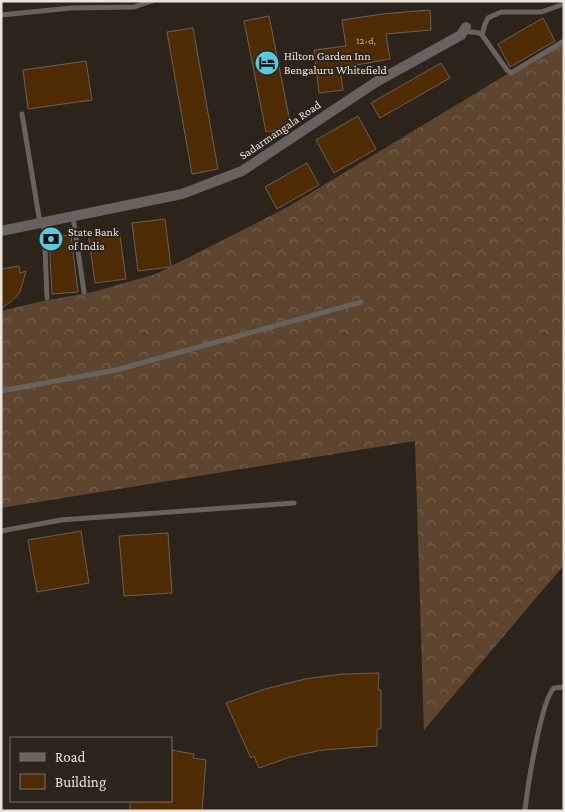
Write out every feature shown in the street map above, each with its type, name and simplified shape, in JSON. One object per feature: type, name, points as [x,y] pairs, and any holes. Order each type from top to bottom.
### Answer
[{"type":"street","name":"Sadarmangala Road","points":[[1,230],[182,194],[242,171],[376,82],[461,35],[465,29]]},
{"type":"lane","points":[[1,15],[71,8],[134,7],[152,1]]},
{"type":"lane","points":[[482,35],[488,18],[502,12],[541,12],[564,4]]},
{"type":"lane","points":[[465,29],[482,35],[511,73],[564,41]]},
{"type":"lane","points":[[22,114],[42,223],[47,298]]},
{"type":"lane","points":[[73,217],[84,292]]},
{"type":"lane","points":[[1,391],[116,370],[361,302]]},
{"type":"lane","points":[[1,531],[61,520],[294,503]]},
{"type":"lane","points":[[525,811],[536,744],[548,697],[554,688],[564,687]]},
{"type":"green space","points":[[564,38],[564,565],[424,730],[415,441],[1,508],[1,311],[93,292],[156,274],[284,209]]},
{"type":"building","points":[[430,10],[431,30],[386,34],[390,59],[340,68],[343,90],[319,93],[314,50],[346,46],[342,20]]},
{"type":"building","points":[[269,16],[291,127],[266,132],[244,21]]},
{"type":"building","points":[[543,18],[555,41],[510,67],[498,44]]},
{"type":"building","points":[[193,28],[218,169],[192,174],[167,32]]},
{"type":"building","points":[[86,61],[92,100],[28,109],[23,70]]},
{"type":"building","points":[[441,63],[450,78],[380,118],[371,103]]},
{"type":"building","points":[[358,116],[376,149],[334,173],[316,140]]},
{"type":"building","points":[[307,163],[319,185],[277,209],[265,187]]},
{"type":"building","points":[[165,219],[171,267],[138,271],[132,223]]},
{"type":"building","points":[[119,229],[126,279],[95,283],[88,233]]},
{"type":"building","points":[[71,235],[78,292],[52,294],[49,237]]},
{"type":"building","points":[[19,266],[20,273],[26,271],[20,292],[1,309],[1,269]]},
{"type":"building","points":[[81,531],[89,583],[37,592],[28,540]]},
{"type":"building","points":[[168,533],[172,593],[124,596],[119,536]]},
{"type":"building","points":[[379,673],[378,690],[381,690],[381,729],[377,729],[377,746],[322,750],[290,757],[259,768],[254,756],[251,758],[226,703],[265,689],[305,679],[342,674]]},
{"type":"building","points":[[172,750],[194,754],[193,758],[206,760],[202,811],[130,811],[130,802],[172,802]]},
{"type":"place","name":"Hilton Garden Inn Bengaluru Whitefield","points":[[267,63]]},
{"type":"place","name":"State Bank of India","points":[[51,239]]}]
